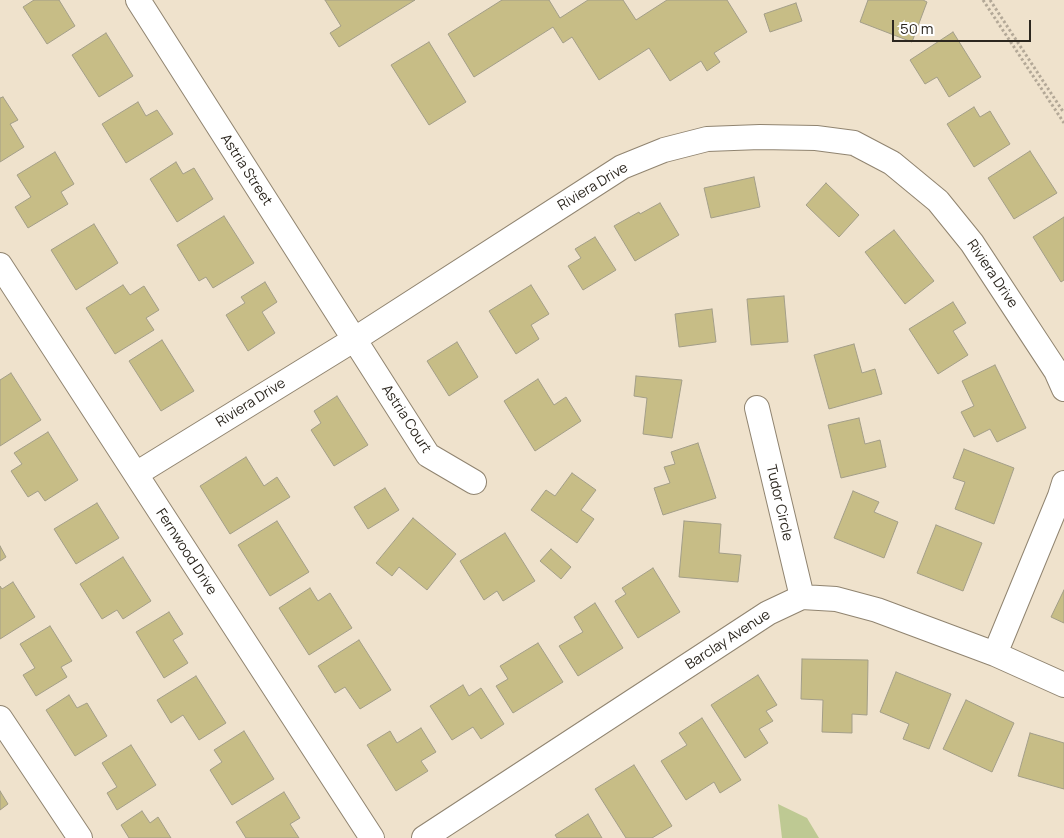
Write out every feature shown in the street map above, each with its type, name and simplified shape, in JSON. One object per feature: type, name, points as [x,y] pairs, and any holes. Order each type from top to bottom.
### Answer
[{"type":"street","name":"Astria Street","points":[[138,0],[355,339]]},
{"type":"street","name":"Riviera Drive","points":[[136,474],[355,339],[622,167],[664,150],[707,139],[760,137],[816,138],[854,143],[892,163],[938,201],[972,244],[1056,372],[1064,389]]},
{"type":"street","name":"Fernwood Drive","points":[[0,265],[372,838]]},
{"type":"street","name":"Astria Court","points":[[355,339],[428,456],[474,482]]},
{"type":"street","name":"Tudor Circle","points":[[757,408],[802,597]]},
{"type":"street","points":[[995,654],[1063,492]]},
{"type":"street","name":"Barclay Avenue","points":[[424,838],[768,613],[802,597],[836,599],[877,610],[995,654],[1064,685]]},
{"type":"street","points":[[1,722],[80,838]]},
{"type":"path","points":[[983,0],[1064,123]]},
{"type":"path","points":[[990,0],[1064,113]]},
{"type":"shaded area","points":[[778,804],[807,818],[819,838],[782,838]]},
{"type":"building","points":[[34,0],[59,0],[75,26],[47,44],[23,7]]},
{"type":"building","points":[[325,0],[415,0],[339,47],[330,33],[341,26]]},
{"type":"building","points":[[502,0],[549,0],[560,18],[588,0],[623,0],[636,20],[667,0],[727,0],[747,32],[714,53],[720,62],[707,71],[701,61],[670,81],[649,48],[599,80],[572,37],[563,43],[553,27],[474,77],[448,34]]},
{"type":"building","points":[[868,0],[923,0],[927,2],[912,42],[860,22]]},
{"type":"building","points":[[796,3],[802,21],[770,32],[764,14]]},
{"type":"building","points":[[953,32],[981,77],[949,97],[937,77],[925,84],[910,60]]},
{"type":"building","points":[[106,33],[133,76],[99,97],[72,55]]},
{"type":"building","points":[[429,42],[466,102],[429,125],[391,65]]},
{"type":"building","points":[[3,97],[18,120],[10,124],[24,147],[0,162],[0,98]]},
{"type":"building","points":[[138,102],[146,116],[157,110],[173,134],[126,163],[102,124]]},
{"type":"building","points":[[974,107],[980,117],[990,111],[1010,144],[974,167],[947,124]]},
{"type":"building","points":[[1030,151],[1057,193],[1014,219],[988,178]]},
{"type":"building","points":[[55,152],[74,184],[61,192],[68,204],[28,228],[15,207],[31,197],[17,175]]},
{"type":"building","points":[[176,162],[183,174],[194,168],[213,199],[177,222],[150,179]]},
{"type":"building","points":[[754,177],[760,207],[711,218],[704,188]]},
{"type":"building","points":[[826,183],[859,215],[839,237],[806,205]]},
{"type":"building","points":[[660,203],[679,235],[635,261],[614,226]]},
{"type":"building","points":[[224,216],[254,263],[213,288],[206,277],[199,281],[177,245]]},
{"type":"building","points":[[1064,217],[1064,280],[1061,282],[1033,237]]},
{"type":"building","points":[[94,224],[118,263],[76,290],[51,250]]},
{"type":"building","points":[[894,230],[934,281],[905,304],[865,252]]},
{"type":"building","points":[[595,237],[616,270],[583,290],[568,266],[581,258],[575,249]]},
{"type":"building","points":[[265,282],[277,302],[262,312],[275,333],[248,351],[226,315],[245,303],[241,297]]},
{"type":"building","points":[[123,285],[130,295],[144,286],[159,310],[146,318],[154,330],[115,354],[86,308]]},
{"type":"building","points":[[531,285],[549,314],[531,325],[539,339],[516,354],[489,311]]},
{"type":"building","points":[[784,296],[788,342],[751,345],[747,299]]},
{"type":"building","points":[[953,302],[966,323],[953,331],[968,355],[938,374],[909,329]]},
{"type":"building","points":[[712,309],[716,342],[679,347],[675,314]]},
{"type":"building","points":[[162,340],[194,391],[161,411],[129,361]]},
{"type":"building","points":[[457,342],[478,377],[449,396],[427,361]]},
{"type":"building","points":[[854,344],[862,373],[875,369],[882,394],[829,409],[814,355]]},
{"type":"building","points":[[995,365],[1026,428],[997,442],[990,429],[974,437],[961,412],[974,406],[962,381]]},
{"type":"building","points":[[11,373],[41,420],[0,446],[0,380]]},
{"type":"building","points":[[636,376],[682,380],[672,438],[643,434],[647,398],[634,396]]},
{"type":"building","points":[[538,379],[554,405],[566,397],[581,421],[535,451],[504,401]]},
{"type":"building","points":[[337,396],[368,445],[334,466],[311,430],[321,423],[314,411]]},
{"type":"building","points":[[859,418],[865,444],[880,440],[886,467],[841,478],[828,425]]},
{"type":"building","points":[[48,432],[78,480],[45,501],[38,491],[28,497],[11,471],[22,464],[14,453]]},
{"type":"building","points":[[698,443],[716,498],[663,515],[654,488],[670,483],[664,467],[675,464],[671,452]]},
{"type":"building","points":[[964,449],[1014,468],[994,524],[955,509],[965,482],[953,478]]},
{"type":"building","points":[[246,457],[264,486],[277,477],[290,497],[230,534],[200,486]]},
{"type":"building","points":[[572,473],[596,490],[581,510],[594,519],[577,543],[531,510],[546,490],[555,496]]},
{"type":"building","points":[[385,488],[399,510],[368,529],[354,507]]},
{"type":"building","points":[[853,491],[879,502],[874,512],[898,522],[884,558],[834,538]]},
{"type":"building","points":[[97,503],[119,538],[76,564],[54,529]]},
{"type":"building","points":[[413,518],[456,554],[427,590],[399,567],[392,576],[376,563]]},
{"type":"building","points":[[277,521],[309,572],[270,596],[238,545]]},
{"type":"building","points":[[684,521],[721,524],[719,553],[741,555],[738,582],[679,577]]},
{"type":"building","points":[[936,525],[982,543],[963,591],[917,573]]},
{"type":"building","points":[[505,533],[535,581],[503,601],[497,591],[484,600],[460,561]]},
{"type":"building","points":[[0,546],[6,557],[0,561]]},
{"type":"building","points":[[551,549],[571,567],[561,579],[540,561]]},
{"type":"building","points":[[123,557],[151,601],[123,619],[117,610],[102,619],[80,584]]},
{"type":"building","points":[[653,568],[680,612],[638,638],[615,601],[626,594],[622,588]]},
{"type":"building","points":[[13,582],[35,617],[0,639],[0,586],[2,589]]},
{"type":"building","points":[[310,588],[318,601],[330,593],[352,628],[309,655],[279,608]]},
{"type":"building","points":[[1064,590],[1064,623],[1051,617]]},
{"type":"building","points":[[595,603],[623,648],[578,676],[559,646],[583,632],[574,617]]},
{"type":"building","points":[[169,612],[183,634],[173,640],[188,663],[164,678],[136,632]]},
{"type":"building","points":[[50,626],[72,661],[61,667],[67,677],[36,696],[23,675],[35,668],[20,644]]},
{"type":"building","points":[[359,640],[391,690],[360,709],[345,687],[335,693],[318,666]]},
{"type":"building","points":[[538,643],[563,682],[513,713],[496,686],[508,679],[500,666]]},
{"type":"building","points":[[802,659],[868,660],[867,715],[852,714],[852,733],[822,732],[823,700],[801,699]]},
{"type":"building","points":[[896,672],[951,694],[929,749],[903,739],[909,724],[880,712]]},
{"type":"building","points":[[758,675],[777,705],[766,711],[773,721],[759,729],[768,743],[745,758],[711,705]]},
{"type":"building","points":[[196,676],[226,723],[199,740],[183,715],[171,723],[157,700]]},
{"type":"building","points":[[463,685],[469,696],[481,688],[504,724],[481,739],[473,727],[452,740],[430,706]]},
{"type":"building","points":[[69,695],[77,708],[87,703],[107,736],[75,756],[46,710]]},
{"type":"building","points":[[966,700],[1014,723],[992,772],[943,749]]},
{"type":"building","points":[[702,718],[741,780],[720,793],[714,782],[686,800],[661,761],[687,745],[679,733]]},
{"type":"building","points":[[421,728],[436,752],[421,761],[428,771],[396,791],[367,745],[390,731],[397,743]]},
{"type":"building","points":[[244,731],[274,779],[232,805],[210,770],[222,762],[214,750]]},
{"type":"building","points":[[1030,733],[1064,743],[1064,789],[1018,776]]},
{"type":"building","points":[[131,745],[156,785],[117,810],[107,793],[117,787],[102,763]]},
{"type":"building","points":[[634,765],[672,826],[652,838],[626,838],[595,789]]},
{"type":"building","points":[[0,791],[8,804],[0,810]]},
{"type":"building","points":[[284,792],[300,818],[290,824],[299,838],[246,838],[236,822]]},
{"type":"building","points":[[142,811],[150,823],[158,817],[171,838],[129,838],[121,825]]},
{"type":"building","points":[[588,814],[602,838],[557,838],[555,835]]}]
